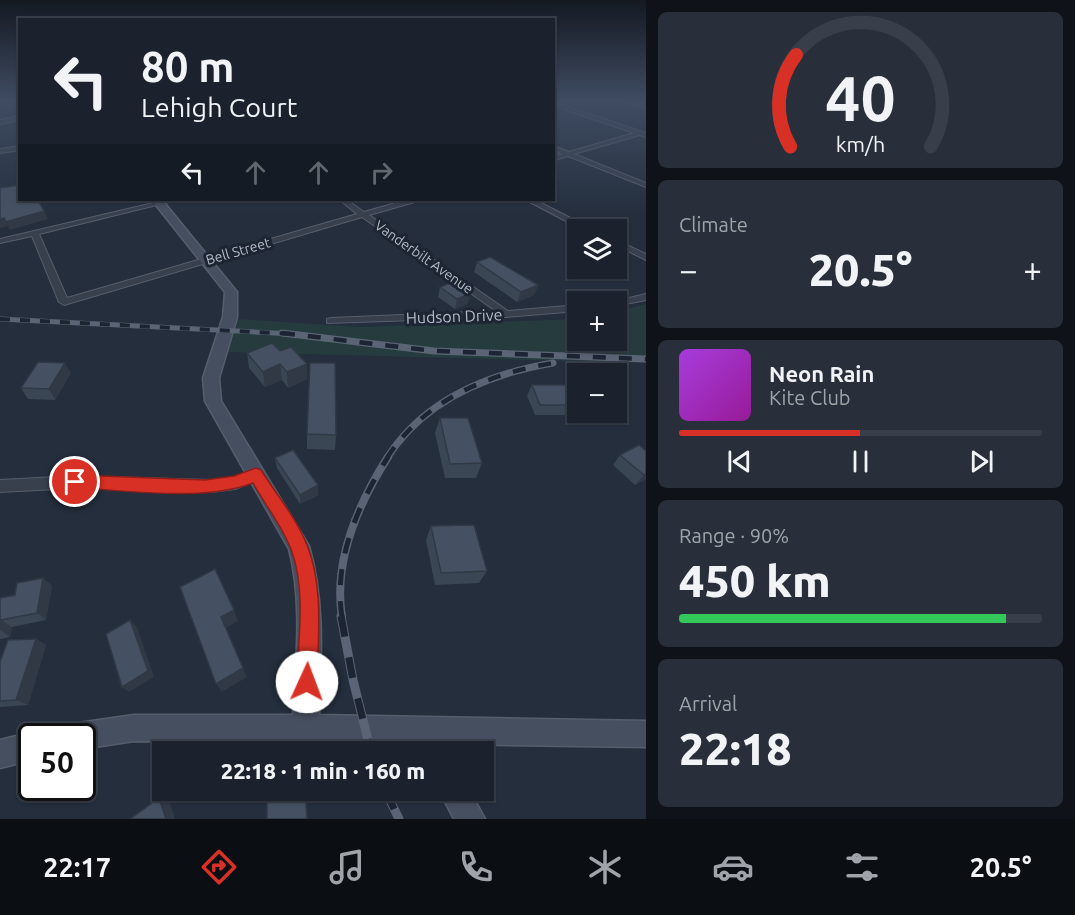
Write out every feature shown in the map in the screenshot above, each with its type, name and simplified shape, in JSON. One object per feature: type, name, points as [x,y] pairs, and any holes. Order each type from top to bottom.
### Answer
[{"type":"main road","points":[[163,201],[229,289],[232,304],[230,317],[212,372],[212,395],[222,420],[299,546],[304,562],[309,600],[306,728]]},
{"type":"main road","points":[[96,733],[134,728],[306,728],[432,741],[646,734]]},
{"type":"main road","points":[[0,754],[18,750]]},
{"type":"main road","points":[[459,801],[470,819]]},
{"type":"street","points":[[555,158],[627,138]]},
{"type":"street","points":[[0,151],[18,148]]},
{"type":"street","points":[[555,148],[646,184]]},
{"type":"street","points":[[0,241],[163,201]]},
{"type":"street","name":"Vanderbilt Avenue","points":[[344,201],[506,314]]},
{"type":"street","name":"Bell Street","points":[[35,233],[64,302],[408,201]]},
{"type":"street","points":[[532,201],[569,219]]},
{"type":"street","points":[[627,248],[646,257]]},
{"type":"street","points":[[627,301],[646,297]]},
{"type":"street","name":"Hudson Drive","points":[[331,321],[506,314],[567,309]]},
{"type":"street","points":[[0,486],[42,482],[212,486],[235,483],[256,475]]},
{"type":"green space","points":[[646,304],[646,363],[228,352],[238,319],[359,327],[567,319],[567,351],[627,351],[627,309]]},
{"type":"building","points":[[18,185],[18,201],[39,201],[44,211],[6,222],[4,218],[0,220],[0,188]]},
{"type":"building","points":[[490,257],[538,285],[521,292],[477,262]]},
{"type":"building","points":[[453,282],[470,294],[457,299],[440,287]]},
{"type":"building","points":[[272,343],[280,351],[291,347],[307,364],[287,372],[280,364],[263,372],[247,353]]},
{"type":"building","points":[[38,362],[65,363],[49,389],[21,388]]},
{"type":"building","points":[[310,363],[335,363],[336,435],[307,434]]},
{"type":"building","points":[[532,385],[567,385],[567,405],[540,405]]},
{"type":"building","points":[[440,418],[468,418],[482,463],[450,464]]},
{"type":"building","points":[[639,445],[646,451],[646,474],[644,475],[620,455]]},
{"type":"building","points":[[293,450],[318,485],[300,495],[275,458]]},
{"type":"building","points":[[474,525],[487,571],[441,573],[431,526]]},
{"type":"building","points":[[215,569],[234,610],[221,617],[243,668],[216,684],[180,587]]},
{"type":"building","points":[[43,578],[37,613],[1,620],[0,626],[0,598],[15,595],[17,583]]},
{"type":"building","points":[[130,620],[148,671],[122,687],[106,634]]},
{"type":"building","points":[[36,639],[16,700],[0,701],[0,662],[8,640]]},
{"type":"building","points":[[155,801],[160,801],[166,819],[130,819]]},
{"type":"building","points":[[267,801],[306,801],[307,819],[267,819]]},
{"type":"railway","points":[[0,319],[288,334]]},
{"type":"railway","points":[[282,333],[288,334]]},
{"type":"railway","points":[[288,334],[294,334]]},
{"type":"railway","points":[[288,334],[434,351],[646,359]]},
{"type":"railway","points":[[387,458],[419,420],[439,405],[460,393],[505,374],[553,363]]},
{"type":"railway","points":[[342,617],[341,575],[350,534],[367,494],[388,457]]},
{"type":"railway","points":[[341,616],[353,680],[368,741]]},
{"type":"railway","points":[[390,801],[399,819]]},
{"type":"route","points":[[75,482],[205,487],[235,483],[256,475],[299,546],[304,562],[309,600],[307,682]]}]
